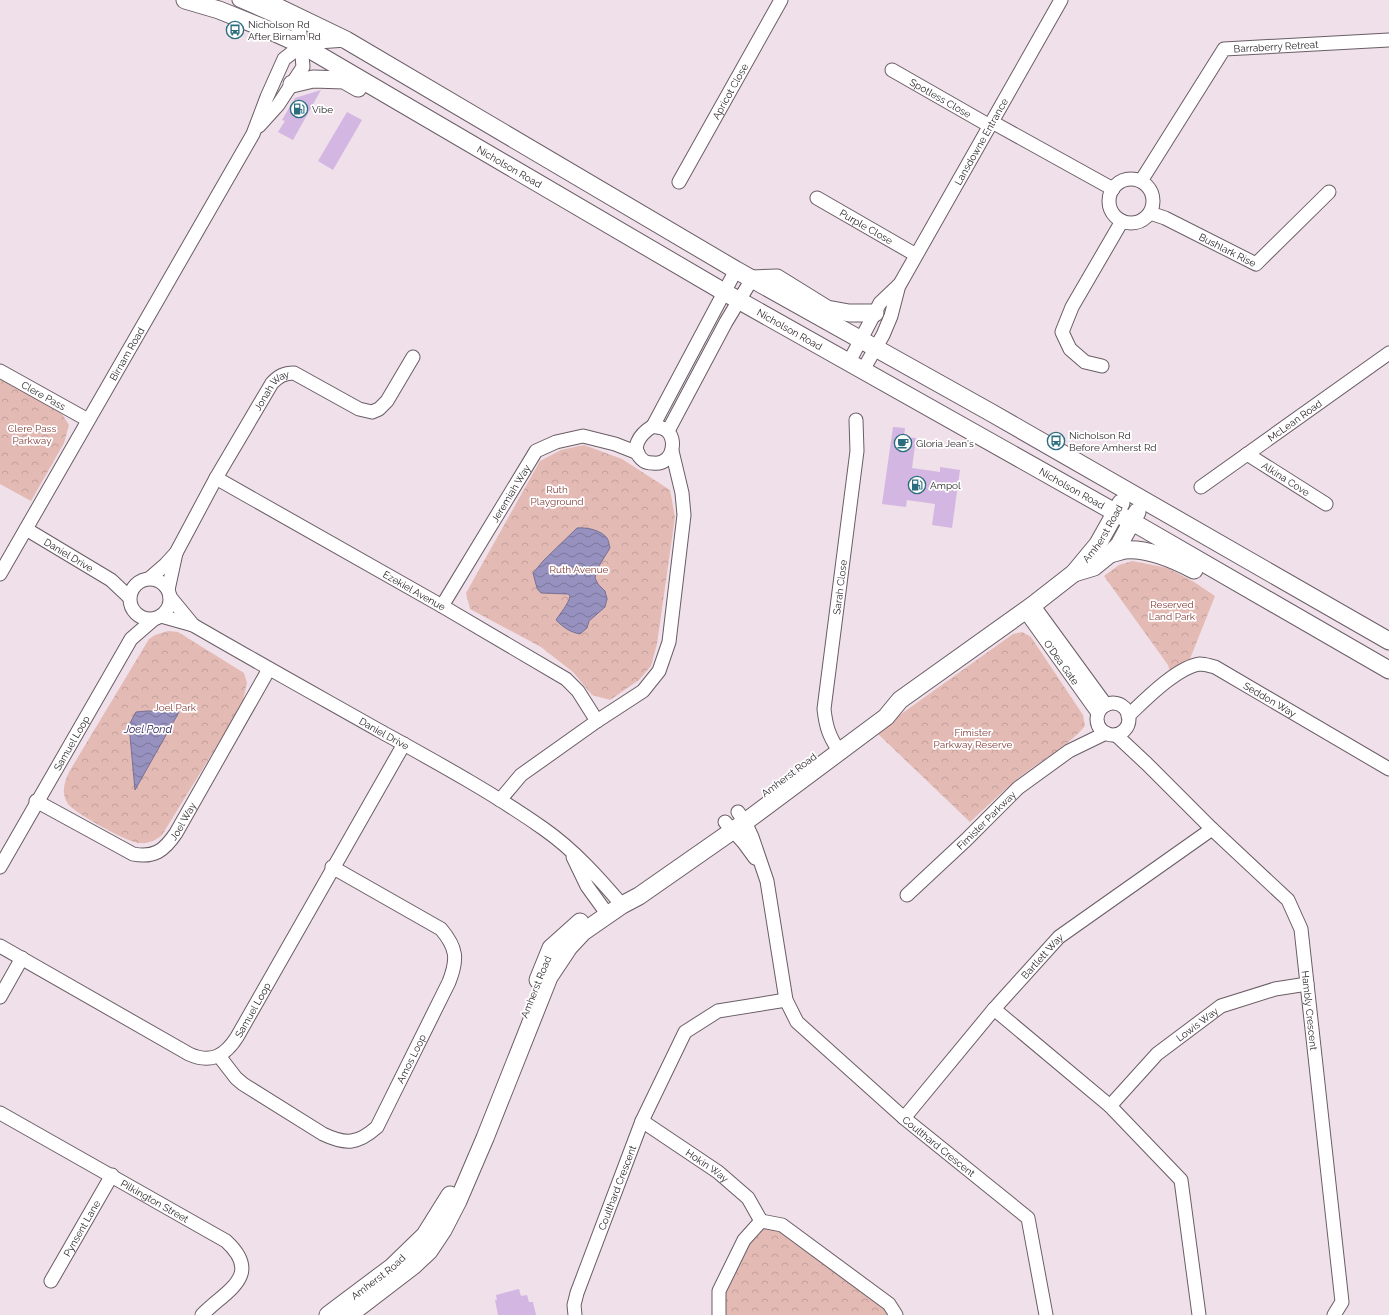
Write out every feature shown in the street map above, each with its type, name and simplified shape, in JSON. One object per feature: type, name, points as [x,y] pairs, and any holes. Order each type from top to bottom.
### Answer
[{"type":"main road","name":"Nicholson Road","points":[[185,0],[219,10],[302,45],[724,292],[1116,512],[1276,606],[1389,670]]},
{"type":"main road","points":[[263,0],[346,40],[736,270],[990,412],[1389,641]]},
{"type":"main road","points":[[292,84],[313,79],[344,80],[511,177],[530,179]]},
{"type":"main road","points":[[752,279],[777,278],[827,309],[849,313],[875,313]]},
{"type":"main road","name":"Amherst Road","points":[[328,1315],[392,1267],[425,1236],[467,1162],[552,948],[575,926],[619,902],[634,888],[735,822],[836,746],[882,708],[900,700],[1029,608],[1074,573],[1098,544],[1127,491]]},
{"type":"main road","name":"Amherst Road","points":[[1074,573],[1094,567],[1119,545],[1143,500]]},
{"type":"main road","points":[[1110,554],[1125,550],[1154,553],[1176,560],[1249,600],[1276,606]]},
{"type":"main road","name":"Amherst Road","points":[[349,1315],[413,1266],[429,1251],[443,1230],[458,1201],[482,1145],[549,977],[569,947],[605,911]]},
{"type":"street","name":"Birnam Road","points":[[239,0],[294,24],[300,33],[302,45],[303,67],[278,105],[253,134]]},
{"type":"street","name":"Apricot Close","points":[[679,182],[781,0]]},
{"type":"street","name":"Lansdowne Entrance","points":[[856,366],[868,345],[891,316],[900,284],[916,254],[1061,0]]},
{"type":"street","name":"Birnam Road","points":[[0,574],[253,134],[284,59],[302,45],[346,40]]},
{"type":"street","name":"Barraberry Retreat","points":[[1141,181],[1224,49],[1389,40]]},
{"type":"street","name":"Spotless Close","points":[[892,70],[991,124]]},
{"type":"street","points":[[991,124],[1113,189]]},
{"type":"street","points":[[1133,179],[1141,181],[1152,192],[1154,200],[1153,208],[1145,219],[1138,223],[1131,224],[1122,222],[1111,210],[1109,203],[1113,189],[1125,180],[1133,179]]},
{"type":"street","name":"Bushlark Rise","points":[[1150,213],[1165,218],[1256,264],[1329,192]]},
{"type":"street","name":"Purple Close","points":[[817,198],[916,254]]},
{"type":"street","points":[[1102,366],[1085,362],[1070,349],[1062,332],[1072,307],[1122,222]]},
{"type":"street","points":[[680,485],[659,464],[647,462],[642,459],[638,453],[637,445],[639,438],[645,431],[653,426],[736,270]]},
{"type":"street","points":[[668,431],[726,322],[752,279]]},
{"type":"street","name":"Lansdowne Entrance","points":[[868,345],[875,313],[880,303],[900,284]]},
{"type":"street","name":"McLean Road","points":[[1201,487],[1389,353]]},
{"type":"street","name":"Jonah Way","points":[[150,578],[176,553],[216,478],[277,377],[286,373],[294,373],[359,409],[372,412],[379,409],[387,401],[413,357]]},
{"type":"street","name":"Clere Pass","points":[[0,371],[88,420]]},
{"type":"street","name":"Sarah Close","points":[[836,746],[826,725],[824,709],[856,451],[856,420]]},
{"type":"street","points":[[500,800],[521,775],[597,721],[643,691],[660,671],[669,642],[684,515],[680,485],[672,451],[673,443],[668,431],[653,426]]},
{"type":"street","name":"Jeremiah Way","points":[[442,606],[536,451],[556,442],[584,436],[615,444],[638,453]]},
{"type":"street","name":"Jeremiah Way","points":[[615,444],[639,438]]},
{"type":"street","points":[[659,464],[667,460],[672,451]]},
{"type":"street","name":"Alkina Cove","points":[[1247,454],[1326,504]]},
{"type":"street","name":"Ezekiel Avenue","points":[[216,478],[442,606],[566,679],[578,691],[597,721]]},
{"type":"street","name":"Daniel Drive","points":[[26,529],[111,580],[129,597],[130,604],[139,616],[146,619],[157,617],[193,625],[500,800],[545,830],[570,850],[619,902]]},
{"type":"street","name":"Jonah Way","points":[[169,593],[176,553]]},
{"type":"street","points":[[129,597],[131,590],[136,584],[142,579],[150,578]]},
{"type":"street","name":"Daniel Drive","points":[[150,578],[158,580],[164,584],[193,625]]},
{"type":"street","name":"Daniel Drive","points":[[111,580],[136,584]]},
{"type":"street","points":[[157,617],[166,611],[169,604],[169,593]]},
{"type":"street","name":"O'Dea Gate","points":[[1029,608],[1100,714]]},
{"type":"street","name":"Samuel Loop","points":[[130,639],[134,611]]},
{"type":"street","name":"Samuel Loop","points":[[0,867],[130,639],[157,617]]},
{"type":"street","name":"Seddon Way","points":[[1119,724],[1151,694],[1188,667],[1202,664],[1215,667],[1389,769]]},
{"type":"street","name":"Joel Way","points":[[36,802],[133,854],[147,855],[162,850],[169,844],[176,833],[269,669]]},
{"type":"street","points":[[1100,714],[1111,704],[1117,704],[1119,724]]},
{"type":"street","name":"Hambly Crescent","points":[[1100,714],[1100,729],[1119,724],[1147,764],[1212,829],[1288,900],[1301,929],[1342,1302],[1334,1315]]},
{"type":"street","name":"Fimister Parkway","points":[[1069,751],[1100,714]]},
{"type":"street","name":"Fimister Parkway","points":[[907,895],[966,840],[1018,788],[1069,751],[1119,724]]},
{"type":"street","name":"Samuel Loop","points":[[219,1056],[231,1046],[237,1037],[404,744]]},
{"type":"street","name":"Coulthard Crescent","points":[[735,822],[752,837],[767,881],[786,1000],[797,1022],[904,1118],[1028,1218],[1046,1315]]},
{"type":"street","name":"Bartlett Way","points":[[904,1118],[994,1009],[1059,937],[1212,829]]},
{"type":"street","name":"Daniel Drive","points":[[570,850],[587,886],[605,911]]},
{"type":"street","name":"Amos Loop","points":[[219,1056],[236,1078],[243,1084],[323,1134],[337,1141],[348,1142],[358,1140],[368,1135],[377,1127],[450,982],[455,967],[454,948],[441,928],[332,868]]},
{"type":"street","points":[[0,946],[190,1054],[205,1059],[219,1056]]},
{"type":"street","points":[[0,997],[22,958]]},
{"type":"street","name":"Lowis Way","points":[[1110,1106],[1157,1054],[1221,1006],[1275,989],[1307,984]]},
{"type":"street","name":"Coulthard Crescent","points":[[575,1315],[574,1305],[576,1293],[642,1120],[685,1032],[718,1011],[786,1000]]},
{"type":"street","points":[[994,1009],[1110,1106],[1181,1180],[1199,1315]]},
{"type":"street","name":"Pilkington Street","points":[[0,1113],[112,1175],[226,1241],[236,1250],[243,1264],[240,1278],[231,1289],[211,1305],[202,1315]]},
{"type":"street","name":"Hokin Way","points":[[642,1120],[718,1172],[748,1198],[761,1220]]},
{"type":"street","name":"Pynsent Lane","points":[[51,1281],[112,1175]]},
{"type":"street","points":[[720,1315],[719,1291],[744,1240],[761,1220],[782,1225],[889,1304],[896,1315]]},
{"type":"green space","name":"Clere Pass Parkway","points":[[0,378],[62,414],[69,425],[64,443],[31,501],[0,484]]},
{"type":"green space","name":"Ruth Avenue","points":[[584,445],[622,459],[670,490],[675,517],[657,644],[651,666],[639,680],[610,700],[592,695],[573,672],[541,647],[470,609],[466,593],[540,461],[561,450]]},
{"type":"green space","name":"Reserved Land Park","points":[[1132,561],[1168,568],[1194,582],[1215,596],[1186,669],[1172,679],[1168,665],[1104,576],[1119,565]]},
{"type":"green space","name":"Joel Park","points":[[168,631],[178,632],[244,673],[247,683],[242,705],[162,835],[152,841],[140,843],[134,842],[114,833],[81,814],[68,804],[64,796],[64,788],[69,772],[149,639],[155,635]]},
{"type":"green space","name":"Fimister Parkway Reserve","points":[[1022,632],[1031,637],[1083,715],[1085,726],[1063,747],[1021,776],[970,822],[876,732],[1013,634]]},
{"type":"green space","points":[[762,1224],[780,1227],[883,1307],[889,1315],[721,1315],[721,1291],[745,1241]]},
{"type":"water","points":[[577,528],[585,528],[601,533],[607,538],[610,548],[597,569],[595,578],[598,584],[605,591],[607,599],[605,607],[589,621],[587,628],[580,634],[567,629],[556,620],[570,596],[568,594],[541,593],[537,588],[533,573],[544,560]]},
{"type":"water","name":"Joel Pond","points":[[136,712],[179,712],[135,790],[129,725]]},
{"type":"building","name":"Vibe","points":[[321,90],[293,140],[278,132],[285,121],[282,120],[295,98]]},
{"type":"building","points":[[347,112],[362,120],[333,170],[318,161]]},
{"type":"building","points":[[893,427],[905,428],[904,437],[916,438],[912,468],[940,472],[940,467],[960,470],[952,528],[932,525],[935,504],[907,500],[906,507],[882,504]]},
{"type":"building","points":[[519,1289],[521,1296],[527,1295],[529,1302],[533,1302],[536,1315],[498,1315],[495,1300],[497,1300],[496,1295]]},
{"type":"place","name":"Nicholson Rd After Birnam Rd","points":[[235,30]]},
{"type":"place","name":"Vibe","points":[[299,109]]},
{"type":"place","name":"Nicholson Rd Before Amherst Rd","points":[[1056,441]]},
{"type":"place","name":"Gloria Jean's","points":[[903,443]]},
{"type":"place","name":"Ampol","points":[[917,485]]},
{"type":"park label","name":"Ruth Playground","points":[[557,494]]}]
